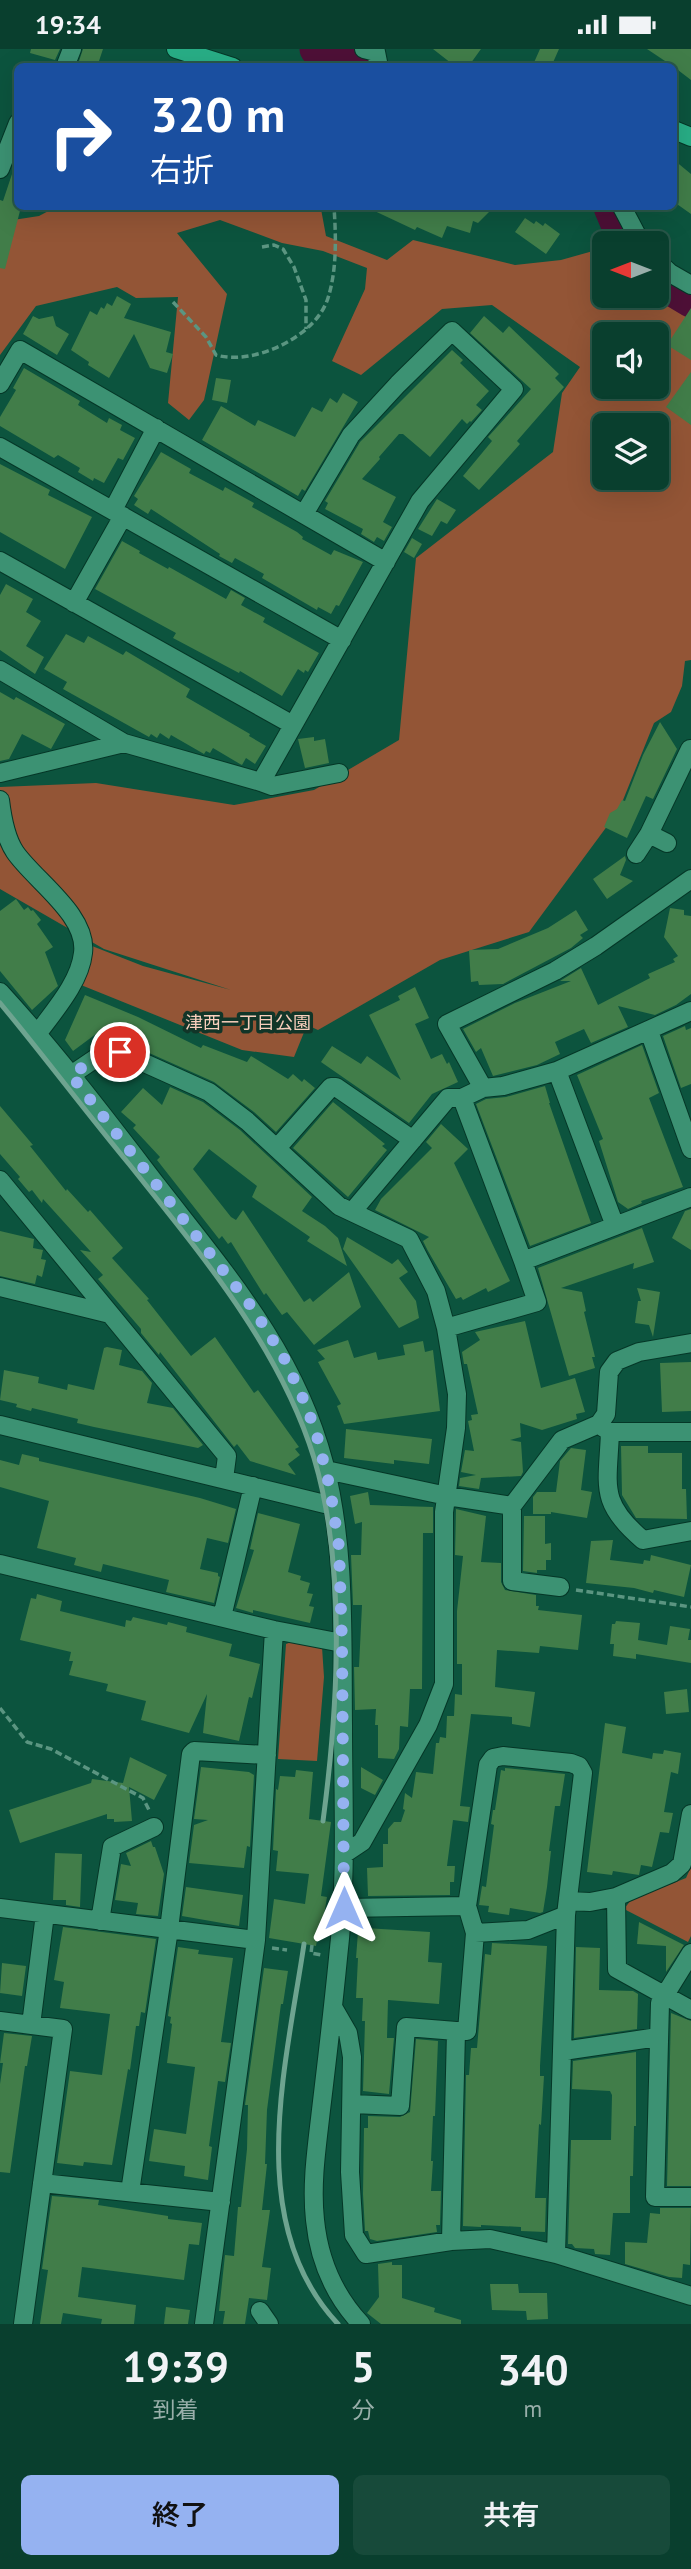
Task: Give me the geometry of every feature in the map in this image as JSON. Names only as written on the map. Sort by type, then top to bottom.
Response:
[{"type":"main road","points":[[176,49],[220,63]]},
{"type":"street","points":[[364,49],[376,52],[378,63]]},
{"type":"street","points":[[0,169],[14,133]]},
{"type":"street","points":[[624,210],[635,231]]},
{"type":"street","points":[[669,272],[691,285]]},
{"type":"street","points":[[261,782],[420,501],[514,389],[452,331],[351,435],[304,514]]},
{"type":"street","points":[[0,384],[20,349],[386,562]]},
{"type":"street","points":[[74,603],[156,428]]},
{"type":"street","points":[[0,447],[342,640]]},
{"type":"street","points":[[0,561],[293,725]]},
{"type":"street","points":[[0,670],[124,743],[272,786],[339,773]]},
{"type":"street","points":[[0,773],[124,743]]},
{"type":"street","points":[[636,854],[687,767],[690,749]]},
{"type":"street","points":[[0,800],[2,819],[14,851],[69,912],[82,943],[83,953],[71,987],[38,1033]]},
{"type":"street","points":[[649,834],[667,843]]},
{"type":"street","points":[[483,1088],[447,1024],[555,971],[596,946],[691,879]]},
{"type":"street","points":[[0,992],[38,1033],[254,1310],[284,1358],[306,1405],[326,1470],[339,1547],[344,1908],[315,2164],[315,2219],[330,2280],[344,2306],[361,2324]]},
{"type":"street","points":[[352,1212],[448,1098],[462,1098],[483,1088],[503,1086],[558,1071],[691,1011]]},
{"type":"street","points":[[649,1031],[691,1149]]},
{"type":"street","points":[[71,1075],[99,1056],[120,1052],[209,1092],[277,1148],[339,1206],[409,1239],[436,1291],[446,1328],[457,1394],[456,1429],[444,1512],[444,1684],[428,1725],[362,1842],[344,1854]]},
{"type":"street","points":[[558,1071],[615,1226]]},
{"type":"street","points":[[277,1148],[331,1087],[336,1087],[413,1140]]},
{"type":"street","points":[[446,1328],[537,1302],[462,1098]]},
{"type":"street","points":[[0,1180],[227,1456],[224,1479]]},
{"type":"street","points":[[523,1261],[691,1197]]},
{"type":"street","points":[[0,1287],[110,1314]]},
{"type":"street","points":[[691,1343],[639,1352],[617,1361],[609,1373],[604,1428],[607,1493],[618,1516],[643,1540],[691,1531]]},
{"type":"street","points":[[0,1425],[333,1506]]},
{"type":"street","points":[[560,1587],[512,1581],[512,1506],[562,1440],[604,1428],[691,1432]]},
{"type":"street","points":[[326,1470],[447,1496],[512,1506]]},
{"type":"street","points":[[222,1617],[253,1486]]},
{"type":"street","points":[[0,1565],[274,1630],[342,1643]]},
{"type":"street","points":[[204,2324],[256,1940],[274,1630]]},
{"type":"street","points":[[130,2192],[169,1929],[191,1754],[194,1751],[267,1755]]},
{"type":"street","points":[[352,2104],[400,2106],[406,2027],[467,2031],[475,1933],[467,1906],[488,1765],[493,1758],[503,1756],[579,1766],[583,1773],[567,1908],[556,2254]]},
{"type":"street","points":[[475,1933],[528,1930],[567,1908],[616,1896],[672,1874],[682,1864],[691,1814]]},
{"type":"street","points":[[100,1921],[112,1847],[153,1827]]},
{"type":"street","points":[[616,1896],[617,1969],[691,2010]]},
{"type":"street","points":[[344,1908],[467,1906]]},
{"type":"street","points":[[0,1908],[256,1940]]},
{"type":"street","points":[[31,2025],[45,1914]]},
{"type":"street","points":[[691,1953],[660,2003],[655,2197],[691,2197]]},
{"type":"street","points":[[333,2007],[348,2033],[352,2057],[350,2172],[354,2235],[366,2254],[451,2241],[491,2239],[556,2254],[691,2296]]},
{"type":"street","points":[[0,2021],[64,2029],[23,2324]]},
{"type":"street","points":[[451,2241],[456,2032]]},
{"type":"street","points":[[563,2052],[658,2037]]},
{"type":"street","points":[[42,2183],[221,2203]]},
{"type":"path","points":[[173,302],[206,337],[216,355],[228,358],[246,357],[272,350],[312,325],[328,301],[332,276],[334,210]]},
{"type":"path","points":[[262,247],[274,245],[282,249],[294,267],[306,300],[306,329]]},
{"type":"path","points":[[560,1587],[691,1608]]},
{"type":"path","points":[[0,1708],[27,1742],[51,1749],[143,1798],[154,1820],[153,1827]]},
{"type":"green space","name":"津西一丁目公園","points":[[50,210],[321,210],[326,236],[387,260],[413,240],[515,265],[561,260],[592,251],[592,308],[669,308],[669,295],[691,309],[691,660],[685,661],[682,686],[671,712],[654,723],[619,810],[529,932],[440,960],[318,1030],[307,1025],[294,1057],[242,1050],[81,985],[92,946],[143,966],[231,990],[104,949],[0,889],[0,787],[96,783],[234,805],[314,790],[399,740],[416,558],[553,452],[562,393],[580,367],[492,305],[442,309],[361,375],[332,361],[365,289],[367,268],[323,251],[282,243],[220,220],[177,233],[227,294],[204,400],[189,420],[168,403],[178,297],[136,298],[117,287],[36,306],[0,355],[0,222],[39,216]]},
{"type":"green space","points":[[294,1641],[322,1647],[324,1677],[317,1761],[278,1759],[286,1644]]},
{"type":"green space","points":[[691,1867],[691,1936],[688,1942],[624,1909],[631,1900],[686,1878]]},
{"type":"building","points":[[31,49],[60,49],[55,60],[30,53]]},
{"type":"building","points":[[83,49],[103,49],[98,63],[78,63]]},
{"type":"building","points":[[433,49],[481,49],[471,63],[451,63]]},
{"type":"building","points":[[540,49],[559,49],[553,63],[534,63]]},
{"type":"building","points":[[647,49],[691,49],[691,80],[677,69],[677,63],[668,63]]},
{"type":"building","points":[[677,162],[691,174],[691,214],[677,204]]},
{"type":"building","points":[[14,168],[14,210],[20,210],[5,269],[0,268],[0,200],[3,201]]},
{"type":"building","points":[[372,210],[491,210],[478,223],[473,221],[470,233],[447,226],[442,238],[417,227],[415,230]]},
{"type":"building","points":[[525,218],[534,224],[536,221],[543,226],[545,223],[560,234],[546,254],[515,232]]},
{"type":"building","points":[[117,296],[131,304],[124,318],[171,332],[166,352],[173,354],[167,373],[150,368],[134,334],[109,378],[71,350],[90,311],[97,315],[107,303],[112,306]]},
{"type":"building","points":[[691,308],[691,360],[669,346],[669,342]]},
{"type":"building","points":[[33,316],[39,319],[53,316],[56,326],[69,334],[57,355],[23,334]]},
{"type":"building","points":[[484,316],[503,333],[509,326],[559,374],[555,378],[564,387],[517,441],[520,444],[479,490],[463,476],[492,441],[488,437],[531,389],[470,333]]},
{"type":"building","points":[[452,350],[463,360],[460,363],[489,391],[476,405],[482,410],[467,424],[462,419],[430,457],[403,434],[399,434],[379,457],[362,479],[396,497],[383,522],[392,527],[384,541],[377,537],[374,542],[361,534],[363,529],[325,509],[328,503],[325,501],[360,442]]},
{"type":"building","points":[[24,368],[80,401],[78,405],[107,423],[109,418],[122,425],[120,430],[135,438],[123,460],[118,458],[104,483],[94,478],[93,481],[78,472],[80,468],[58,455],[54,458],[0,426],[0,417],[16,390],[13,388]]},
{"type":"building","points":[[691,372],[691,425],[666,407]]},
{"type":"building","points":[[216,378],[231,380],[227,403],[212,400]]},
{"type":"building","points":[[343,393],[358,402],[305,491],[302,489],[298,496],[202,440],[221,406],[255,426],[258,420],[295,437],[312,407],[322,412],[330,398],[337,403]]},
{"type":"building","points":[[161,452],[191,469],[189,473],[223,491],[225,487],[254,503],[252,507],[331,555],[334,550],[363,562],[339,606],[336,605],[331,614],[318,607],[317,610],[262,578],[264,574],[235,558],[232,563],[219,556],[220,554],[151,509],[148,514],[134,505],[138,499],[134,496]]},
{"type":"building","points":[[0,464],[50,490],[48,495],[92,517],[65,569],[0,532]]},
{"type":"building","points":[[437,499],[456,510],[447,524],[441,521],[432,536],[418,529]]},
{"type":"building","points":[[412,538],[422,544],[414,558],[404,552]]},
{"type":"building","points":[[122,541],[140,551],[139,553],[226,599],[231,590],[245,598],[241,605],[265,618],[263,622],[319,653],[308,672],[305,670],[304,673],[298,669],[282,696],[240,671],[239,673],[173,638],[176,633],[95,589]]},
{"type":"building","points":[[6,584],[33,599],[26,612],[41,621],[26,646],[44,657],[35,674],[0,650],[0,595]]},
{"type":"building","points":[[66,634],[84,643],[88,636],[123,655],[126,651],[190,689],[186,697],[266,746],[255,764],[246,758],[242,765],[213,748],[210,753],[206,751],[204,754],[171,735],[169,739],[160,733],[157,738],[151,734],[149,737],[63,689],[67,682],[44,669]]},
{"type":"building","points":[[0,692],[14,700],[16,697],[65,724],[51,749],[22,734],[9,759],[0,761]]},
{"type":"building","points":[[660,722],[677,749],[653,799],[646,796],[627,838],[604,827],[610,813],[617,809],[622,800],[625,801],[643,755]]},
{"type":"building","points":[[314,737],[314,741],[325,739],[329,763],[305,768],[298,739]]},
{"type":"building","points":[[625,856],[620,875],[633,881],[607,899],[593,879]]},
{"type":"building","points":[[16,899],[24,910],[28,907],[41,920],[37,924],[53,947],[45,952],[58,986],[32,1010],[0,971],[0,911]]},
{"type":"building","points":[[670,908],[684,910],[684,915],[691,916],[691,994],[655,1015],[618,1006],[628,1027],[591,1043],[584,1029],[555,1042],[560,1054],[537,1065],[493,1076],[481,1048],[476,1052],[463,1029],[515,1003],[571,981],[560,981],[581,968],[598,1005],[650,978],[648,974],[675,962],[673,959],[678,956],[664,937]]},
{"type":"building","points":[[576,910],[588,930],[580,935],[583,938],[571,948],[503,984],[479,985],[478,981],[471,982],[469,950],[498,949],[548,928]]},
{"type":"building","points":[[415,987],[429,1018],[415,1024],[431,1059],[442,1054],[447,1064],[449,1062],[458,1082],[432,1094],[409,1123],[321,1062],[332,1046],[361,1064],[367,1056],[401,1080],[369,1015],[400,1000],[398,996]]},
{"type":"building","points":[[85,995],[201,1048],[203,1045],[247,1062],[251,1056],[288,1079],[293,1074],[315,1088],[276,1132],[214,1082],[100,1031],[73,1051],[65,1040]]},
{"type":"building","points":[[685,1026],[686,1030],[691,1028],[691,1084],[681,1088],[663,1036]]},
{"type":"building","points":[[642,1045],[659,1093],[649,1098],[683,1187],[641,1201],[642,1203],[628,1209],[618,1202],[599,1141],[603,1139],[577,1075]]},
{"type":"building","points":[[545,1086],[591,1223],[530,1246],[476,1104],[486,1099],[506,1097]]},
{"type":"building","points":[[170,1087],[203,1102],[240,1130],[312,1197],[302,1211],[338,1238],[347,1266],[307,1241],[310,1237],[252,1197],[257,1186],[209,1149],[193,1169],[231,1217],[236,1220],[243,1210],[304,1302],[310,1298],[313,1302],[349,1272],[361,1307],[314,1345],[287,1312],[282,1315],[266,1293],[264,1295],[231,1242],[228,1244],[222,1236],[219,1239],[157,1160],[160,1157],[133,1128],[136,1125],[121,1112],[143,1088],[162,1105]]},
{"type":"building","points":[[333,1102],[385,1144],[382,1146],[387,1150],[348,1197],[293,1148]]},
{"type":"building","points":[[0,1106],[33,1145],[30,1146],[66,1191],[67,1189],[88,1212],[90,1210],[123,1248],[112,1258],[149,1299],[147,1300],[191,1356],[215,1337],[254,1393],[258,1390],[299,1447],[295,1449],[300,1455],[288,1464],[296,1475],[250,1461],[237,1444],[234,1447],[160,1352],[159,1355],[141,1333],[141,1329],[98,1279],[103,1275],[80,1250],[91,1252],[43,1199],[42,1203],[32,1190],[29,1192],[0,1154]]},
{"type":"building","points":[[441,1124],[468,1149],[454,1163],[510,1281],[488,1292],[486,1288],[463,1300],[461,1297],[456,1299],[428,1251],[423,1241],[429,1237],[375,1210],[381,1199],[432,1148],[426,1142]]},
{"type":"building","points":[[691,1209],[691,1250],[672,1238],[685,1211]]},
{"type":"building","points":[[642,1228],[654,1262],[633,1269],[634,1263],[561,1288],[582,1292],[595,1357],[592,1357],[595,1368],[569,1376],[538,1268]]},
{"type":"building","points":[[0,1231],[34,1239],[33,1248],[43,1250],[41,1259],[46,1260],[42,1277],[37,1275],[35,1284],[0,1276]]},
{"type":"building","points":[[347,1237],[392,1264],[398,1259],[408,1272],[399,1278],[416,1301],[419,1318],[399,1328],[343,1249]]},
{"type":"building","points":[[637,1288],[660,1292],[653,1337],[649,1325],[635,1323],[638,1301],[641,1301]]},
{"type":"building","points":[[525,1321],[541,1388],[575,1378],[585,1412],[576,1414],[577,1419],[542,1430],[520,1423],[521,1437],[510,1440],[521,1442],[521,1476],[481,1478],[479,1489],[459,1486],[460,1478],[476,1475],[461,1472],[465,1450],[474,1451],[468,1421],[472,1420],[471,1415],[478,1414],[462,1352],[480,1340],[475,1332]]},
{"type":"building","points":[[348,1340],[354,1358],[376,1352],[378,1360],[405,1355],[403,1345],[423,1341],[425,1352],[433,1350],[440,1411],[344,1424],[337,1406],[341,1404],[318,1362],[325,1359],[317,1350]]},
{"type":"building","points":[[104,1348],[122,1350],[119,1365],[142,1371],[152,1383],[147,1403],[173,1408],[203,1445],[198,1448],[94,1427],[77,1423],[78,1419],[32,1408],[31,1411],[0,1400],[4,1370],[39,1377],[38,1383],[67,1390],[68,1384],[94,1390]]},
{"type":"building","points":[[691,1362],[691,1411],[662,1412],[660,1363]]},
{"type":"building","points":[[346,1429],[432,1439],[429,1464],[394,1460],[394,1464],[344,1458]]},
{"type":"building","points":[[621,1446],[648,1446],[648,1453],[682,1453],[682,1489],[686,1489],[687,1519],[636,1518],[622,1495]]},
{"type":"building","points":[[571,1448],[586,1450],[581,1490],[592,1492],[587,1518],[551,1512],[533,1514],[533,1497],[537,1492],[556,1492],[560,1461]]},
{"type":"building","points":[[22,1454],[39,1458],[39,1461],[200,1498],[236,1509],[228,1543],[207,1538],[200,1569],[218,1573],[220,1577],[214,1603],[166,1592],[169,1580],[103,1564],[101,1572],[74,1565],[76,1558],[37,1548],[49,1501],[0,1487],[0,1460],[19,1465]]},
{"type":"building","points":[[368,1492],[370,1505],[433,1507],[433,1533],[423,1533],[422,1689],[410,1689],[408,1727],[400,1726],[399,1749],[394,1759],[378,1758],[376,1709],[355,1710],[354,1667],[359,1667],[362,1605],[353,1605],[351,1555],[361,1555],[362,1522],[355,1524],[350,1496]]},
{"type":"building","points":[[456,1509],[486,1516],[481,1562],[501,1563],[501,1582],[505,1590],[536,1595],[538,1610],[582,1615],[578,1650],[540,1646],[539,1653],[497,1650],[495,1687],[535,1692],[530,1727],[512,1724],[512,1717],[471,1714],[460,1806],[470,1807],[468,1822],[453,1820],[447,1866],[455,1866],[454,1882],[450,1882],[450,1895],[368,1896],[367,1868],[383,1867],[383,1844],[388,1844],[388,1829],[394,1822],[401,1822],[405,1810],[405,1793],[412,1798],[416,1772],[433,1774],[436,1743],[439,1743],[440,1737],[446,1738],[447,1716],[454,1716],[455,1694],[462,1695],[462,1664],[457,1664],[457,1611],[463,1556],[455,1555]]},
{"type":"building","points":[[258,1513],[300,1524],[288,1572],[301,1576],[300,1580],[310,1583],[307,1593],[313,1594],[309,1606],[314,1607],[310,1623],[236,1608],[254,1550],[250,1549]]},
{"type":"building","points":[[524,1516],[545,1516],[545,1544],[551,1543],[551,1560],[546,1560],[546,1570],[537,1570],[537,1573],[523,1571]]},
{"type":"building","points":[[613,1540],[610,1560],[643,1564],[644,1560],[650,1561],[651,1555],[691,1565],[684,1597],[654,1590],[653,1593],[634,1588],[586,1583],[591,1541]]},
{"type":"building","points":[[37,1594],[62,1601],[60,1611],[125,1627],[126,1620],[131,1621],[133,1617],[187,1627],[186,1632],[232,1644],[229,1656],[260,1664],[239,1741],[203,1733],[207,1694],[189,1733],[141,1720],[146,1701],[106,1691],[108,1684],[69,1675],[73,1661],[69,1661],[71,1652],[20,1640],[31,1598],[36,1599]]},
{"type":"building","points":[[616,1621],[640,1623],[638,1640],[667,1645],[670,1626],[690,1629],[688,1640],[691,1640],[691,1663],[636,1654],[636,1659],[613,1656],[614,1644],[610,1644],[612,1624]]},
{"type":"building","points":[[687,1689],[689,1712],[666,1714],[664,1692]]},
{"type":"building","points":[[605,1723],[626,1727],[622,1753],[652,1759],[653,1753],[663,1754],[664,1750],[681,1753],[678,1774],[671,1772],[664,1812],[673,1813],[669,1833],[660,1832],[652,1867],[641,1865],[639,1875],[613,1871],[612,1875],[587,1872]]},
{"type":"building","points":[[130,1757],[167,1775],[154,1800],[129,1787],[132,1821],[114,1822],[114,1819],[107,1819],[107,1814],[20,1843],[9,1810],[91,1783],[92,1779],[123,1783]]},
{"type":"building","points":[[201,1767],[249,1772],[254,1775],[250,1847],[247,1846],[244,1868],[189,1863],[194,1825],[208,1820],[194,1819]]},
{"type":"building","points":[[361,1767],[383,1780],[375,1795],[361,1788]]},
{"type":"building","points":[[505,1768],[565,1774],[560,1806],[555,1806],[547,1887],[543,1912],[540,1913],[510,1908],[509,1915],[488,1912],[489,1906],[479,1905],[482,1886],[486,1887],[494,1825],[491,1824],[493,1810],[501,1770],[505,1771]]},
{"type":"building","points":[[296,1770],[313,1772],[309,1819],[331,1822],[321,1896],[327,1897],[320,1940],[317,1940],[316,1946],[269,1938],[274,1899],[305,1904],[309,1874],[276,1871],[278,1851],[273,1850],[276,1789],[278,1790],[280,1776],[295,1777]]},
{"type":"building","points":[[151,1841],[164,1874],[158,1916],[136,1914],[138,1903],[115,1900],[121,1864],[131,1866],[126,1853]]},
{"type":"building","points":[[55,1853],[82,1854],[80,1907],[66,1905],[66,1900],[53,1900]]},
{"type":"building","points":[[186,1887],[243,1895],[239,1926],[182,1916]]},
{"type":"building","points":[[639,1922],[684,1945],[666,1972],[666,1946],[637,1944]]},
{"type":"building","points":[[63,1927],[156,1939],[145,2013],[141,2012],[139,2026],[136,2026],[112,2165],[57,2163],[70,2071],[102,2075],[110,2014],[60,2008],[64,1982],[54,1980]]},
{"type":"building","points":[[365,1928],[430,1932],[428,1962],[442,1963],[439,2004],[388,2000],[387,2038],[394,2038],[389,2094],[363,2091],[365,2021],[362,2021],[363,1998],[356,1998],[356,1958],[358,1932],[365,1932]]},
{"type":"building","points":[[492,1943],[547,1946],[540,2066],[540,2076],[544,2076],[535,2198],[546,2198],[545,2232],[521,2231],[521,2227],[463,2226],[466,2075],[469,2075],[471,2048],[477,2048],[485,1954],[491,1955]]},
{"type":"building","points":[[178,1947],[199,1950],[198,1954],[233,1958],[221,2042],[231,2043],[225,2082],[218,2081],[209,2146],[212,2147],[208,2180],[184,2176],[185,2166],[149,2161],[154,2129],[186,2134],[195,2067],[167,2063],[172,2024],[171,2017],[168,2016]]},
{"type":"building","points":[[576,1947],[600,1948],[599,1990],[633,1991],[638,1994],[637,2029],[574,2038]]},
{"type":"building","points":[[2,1963],[26,1966],[22,1996],[0,1993]]},
{"type":"building","points":[[264,1968],[288,1971],[267,2110],[267,2164],[262,2210],[270,2210],[262,2267],[271,2268],[267,2300],[249,2298],[245,2324],[223,2324],[225,2311],[219,2311],[225,2255],[234,2256],[238,2207],[241,2207],[247,2149],[248,2105],[245,2105]]},
{"type":"building","points":[[671,2013],[691,2021],[691,2186],[667,2186]]},
{"type":"building","points":[[4,2033],[32,2036],[25,2066],[10,2173],[0,2172],[0,2084],[3,2063],[0,2063]]},
{"type":"building","points":[[416,2039],[438,2041],[431,2191],[441,2191],[440,2225],[436,2225],[437,2232],[377,2241],[370,2239],[368,2231],[365,2231],[364,2128],[368,2128],[368,2116],[400,2117],[410,2112]]},
{"type":"building","points":[[636,2052],[636,2126],[633,2176],[630,2176],[630,2213],[613,2213],[610,2255],[595,2254],[594,2249],[575,2248],[568,2244],[571,2140],[611,2140],[612,2095],[610,2091],[572,2089],[573,2061]]},
{"type":"building","points":[[52,2196],[99,2200],[98,2205],[202,2223],[199,2245],[189,2244],[184,2280],[82,2267],[78,2297],[136,2305],[134,2324],[101,2324],[102,2319],[63,2313],[61,2324],[40,2324],[48,2270],[42,2269]]},
{"type":"building","points":[[660,2208],[691,2208],[690,2265],[683,2264],[682,2278],[669,2277],[625,2264],[625,2242],[647,2243],[650,2213],[660,2214]]},
{"type":"building","points":[[392,2262],[392,2265],[402,2265],[402,2298],[435,2308],[434,2312],[461,2320],[461,2324],[381,2324],[367,2313],[379,2297],[378,2264]]},
{"type":"building","points":[[490,2284],[518,2284],[519,2293],[547,2293],[548,2319],[527,2320],[526,2311],[492,2310]]},
{"type":"building","points":[[166,2307],[190,2310],[188,2324],[164,2324]]},
{"type":"waterway","points":[[317,49],[353,63]]},
{"type":"waterway","points":[[612,210],[621,231]]},
{"type":"waterway","points":[[669,287],[691,300]]},
{"type":"railway","points":[[0,1003],[210,1267],[259,1340],[299,1417],[314,1458],[324,1501],[335,1591],[337,1638],[333,1732],[323,1821]]},
{"type":"railway","points":[[304,1944],[282,2091],[279,2142],[281,2192],[290,2239],[309,2284],[338,2324]]},
{"type":"route","points":[[120,1052],[99,1056],[71,1075],[254,1310],[284,1358],[317,1436],[339,1547],[344,1908]]}]
